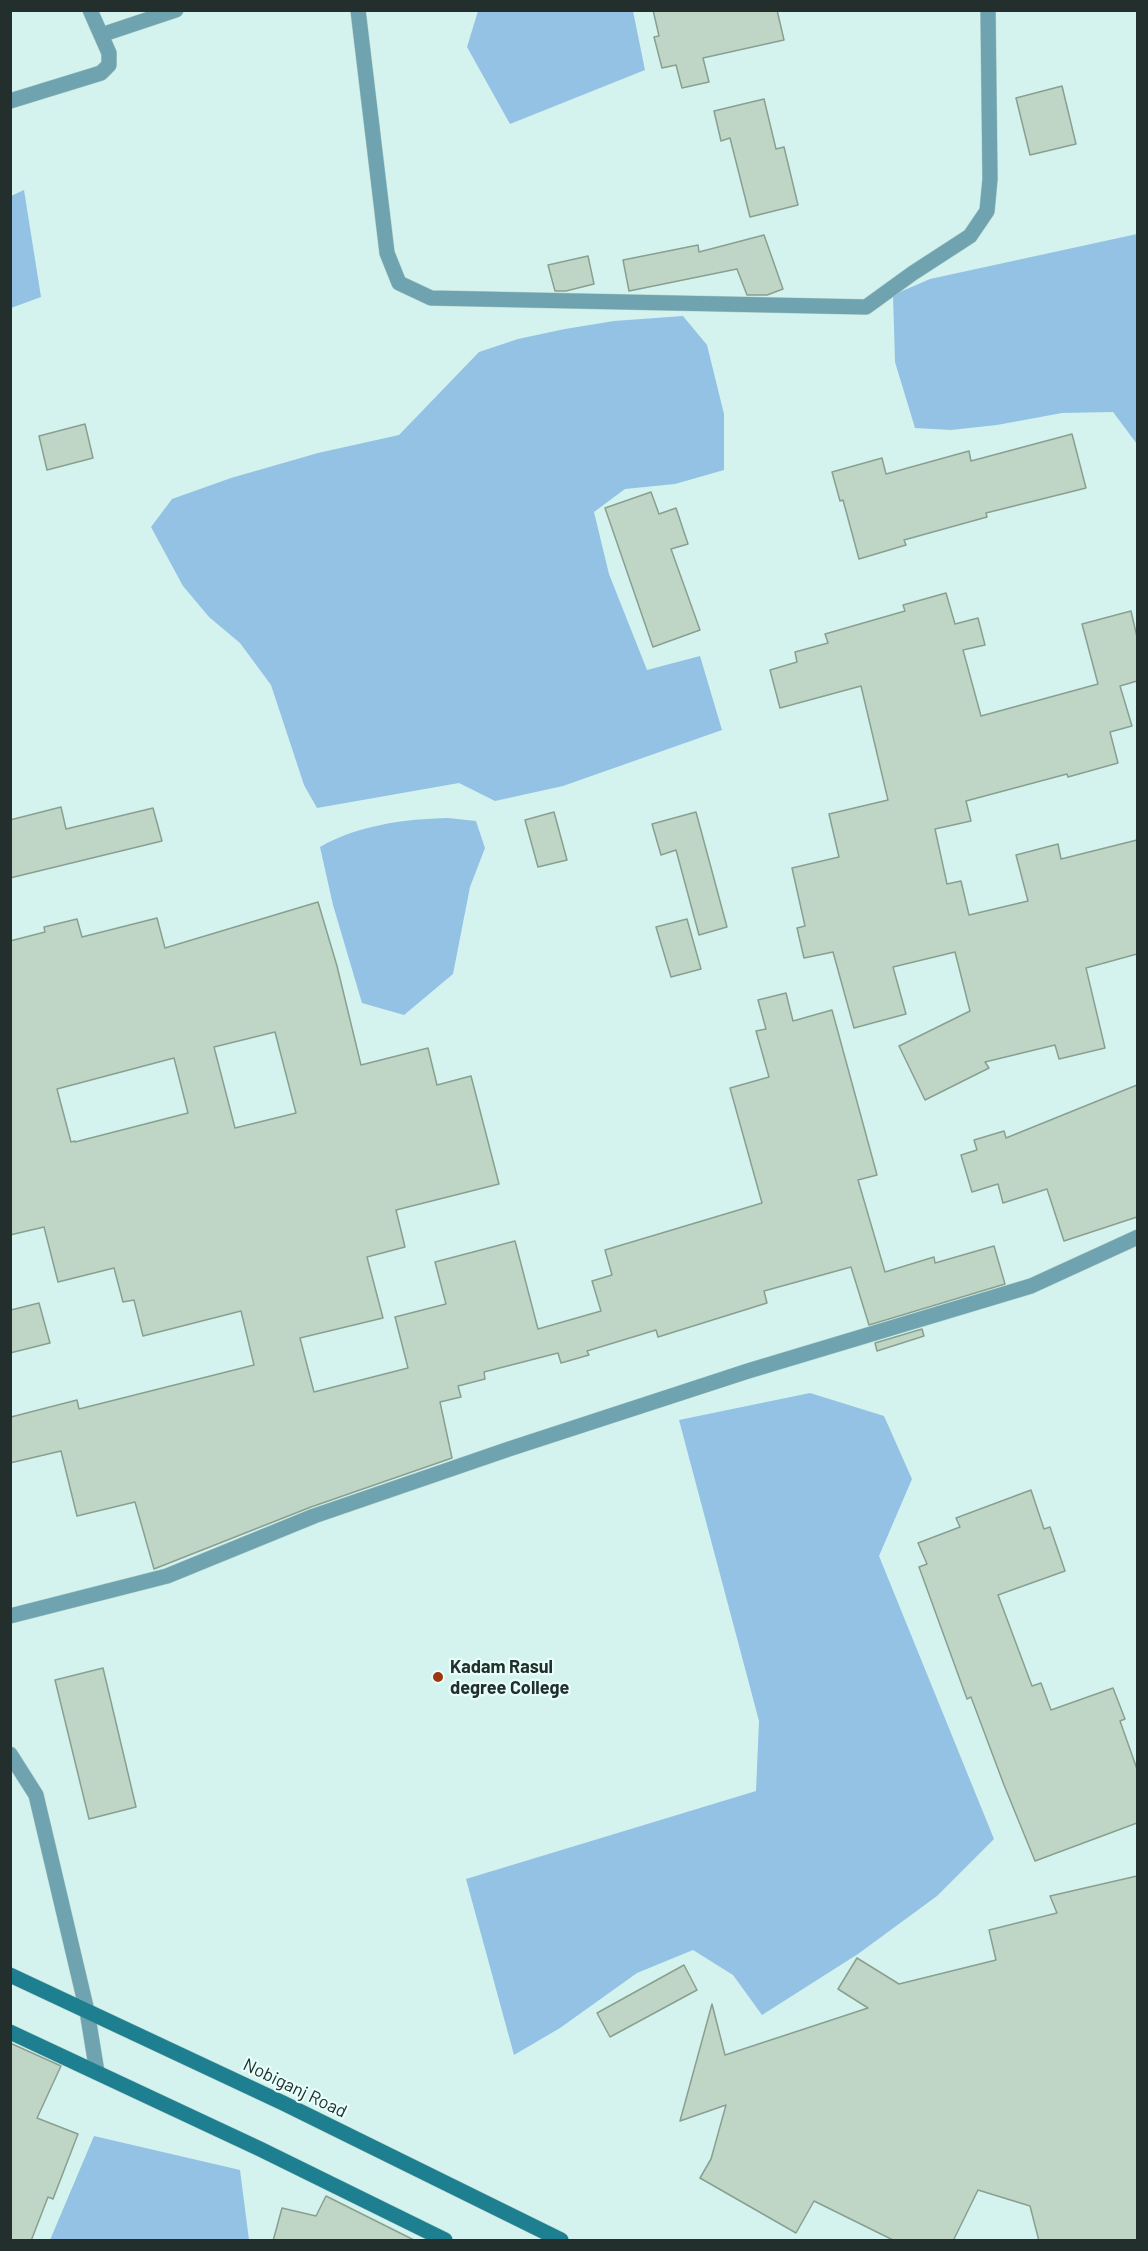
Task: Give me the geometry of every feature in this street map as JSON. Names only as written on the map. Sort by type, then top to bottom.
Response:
[{"type":"main road","name":"Nobiganj Road","points":[[10,1975],[283,2103],[561,2241]]},
{"type":"main road","points":[[10,2032],[260,2149],[445,2241]]},
{"type":"street","points":[[10,101],[101,73],[108,65],[109,52],[90,10]]},
{"type":"street","points":[[101,35],[176,10]]},
{"type":"street","points":[[358,10],[387,253],[399,283],[431,298],[866,307],[970,236],[987,211],[990,179],[988,10]]},
{"type":"street","points":[[10,1616],[167,1576],[314,1516],[509,1449],[747,1371],[1031,1286],[1137,1237]]},
{"type":"street","points":[[10,1754],[36,1795],[87,2011],[97,2072]]},
{"type":"water","points":[[478,11],[633,11],[645,70],[510,124],[467,47]]},
{"type":"water","points":[[24,190],[41,297],[11,308],[11,196]]},
{"type":"water","points":[[1137,234],[1137,444],[1113,412],[1062,413],[997,425],[951,430],[915,428],[895,362],[893,295],[930,279]]},
{"type":"water","points":[[683,316],[707,345],[724,414],[724,470],[675,484],[625,489],[594,512],[609,574],[647,670],[700,656],[722,730],[563,786],[495,801],[459,783],[317,808],[304,785],[271,685],[240,643],[209,617],[183,586],[151,527],[172,499],[231,478],[318,453],[399,435],[479,352],[518,339],[565,329],[614,321]]},
{"type":"water","points":[[448,818],[476,821],[485,848],[470,887],[453,974],[404,1015],[362,1003],[333,905],[320,847],[366,828],[415,820]]},
{"type":"water","points":[[810,1393],[884,1416],[912,1479],[879,1556],[994,1839],[937,1896],[858,1954],[762,2015],[733,1975],[693,1950],[637,1973],[560,2028],[514,2055],[466,1879],[756,1791],[759,1721],[679,1420]]},
{"type":"water","points":[[94,2136],[240,2170],[249,2240],[50,2240]]},
{"type":"building","points":[[653,10],[777,10],[784,40],[703,58],[709,82],[682,88],[676,65],[662,68],[654,37],[659,36]]},
{"type":"building","points":[[1062,86],[1076,144],[1030,155],[1016,98]]},
{"type":"building","points":[[764,99],[776,149],[784,147],[798,205],[750,217],[730,138],[721,141],[714,111]]},
{"type":"building","points":[[764,235],[783,289],[767,295],[747,295],[737,269],[629,291],[623,260],[698,245],[699,252]]},
{"type":"building","points":[[588,256],[594,284],[566,291],[555,291],[548,265]]},
{"type":"building","points":[[85,424],[93,458],[47,470],[39,436]]},
{"type":"building","points":[[1072,434],[1086,488],[986,513],[987,517],[904,540],[906,545],[859,559],[843,500],[840,501],[832,472],[882,458],[886,474],[969,451],[971,461]]},
{"type":"building","points":[[651,492],[659,514],[676,508],[688,544],[671,549],[700,630],[653,647],[605,508]]},
{"type":"building","points":[[946,593],[955,624],[978,618],[985,645],[963,650],[981,716],[1098,684],[1082,624],[1131,611],[1137,637],[1137,681],[1120,686],[1132,726],[1110,732],[1118,763],[966,801],[971,821],[935,829],[947,884],[961,881],[969,915],[1028,901],[1016,855],[1058,844],[1061,859],[1137,840],[1137,954],[1086,968],[1105,1048],[1059,1059],[1055,1045],[985,1062],[989,1068],[925,1100],[899,1046],[970,1011],[955,952],[893,967],[906,1014],[854,1028],[833,952],[804,958],[797,928],[805,926],[792,868],[839,857],[829,814],[888,800],[861,686],[780,708],[770,670],[797,662],[795,652],[828,643],[825,634],[905,611],[903,605]]},
{"type":"building","points":[[61,807],[66,829],[153,808],[162,841],[10,878],[10,820]]},
{"type":"building","points":[[554,812],[567,860],[538,867],[525,820]]},
{"type":"building","points":[[696,812],[727,927],[699,935],[676,850],[661,855],[652,824]]},
{"type":"building","points":[[318,902],[337,966],[361,1065],[428,1048],[437,1085],[471,1076],[499,1184],[396,1210],[405,1247],[367,1257],[383,1318],[300,1338],[314,1392],[408,1368],[395,1317],[446,1304],[435,1262],[515,1241],[538,1329],[601,1311],[592,1281],[612,1275],[605,1250],[762,1203],[730,1088],[769,1077],[756,1031],[766,1029],[758,1000],[786,993],[793,1021],[832,1010],[877,1175],[858,1180],[885,1272],[934,1257],[935,1263],[994,1246],[1005,1284],[869,1325],[851,1267],[764,1291],[767,1303],[658,1337],[656,1330],[587,1351],[589,1355],[561,1363],[558,1353],[484,1372],[485,1379],[458,1386],[461,1397],[440,1402],[452,1458],[311,1507],[154,1569],[135,1502],[77,1516],[61,1451],[10,1463],[11,1417],[77,1400],[79,1409],[254,1365],[241,1311],[143,1336],[134,1300],[123,1302],[114,1268],[58,1282],[44,1227],[10,1235],[10,941],[45,932],[44,927],[77,919],[82,937],[157,918],[165,948]],"holes":[[[275,1032],[296,1113],[235,1128],[214,1047]],[[174,1058],[188,1113],[71,1142],[57,1089]]]},
{"type":"building","points":[[687,919],[701,969],[671,977],[656,927]]},
{"type":"building","points":[[1137,1085],[1137,1217],[1064,1241],[1047,1189],[1003,1203],[998,1184],[972,1192],[961,1155],[977,1150],[974,1140],[1004,1131],[1006,1138]]},
{"type":"building","points":[[39,1303],[50,1343],[10,1353],[11,1310]]},
{"type":"building","points":[[922,1329],[924,1336],[877,1351],[875,1343]]},
{"type":"building","points":[[1031,1490],[1044,1529],[1050,1527],[1065,1571],[998,1595],[1032,1686],[1041,1683],[1051,1710],[1113,1688],[1125,1719],[1120,1721],[1137,1769],[1137,1823],[1035,1861],[971,1697],[967,1699],[919,1567],[927,1564],[918,1543],[960,1527],[956,1518]]},
{"type":"building","points":[[103,1668],[136,1807],[89,1819],[55,1680]]},
{"type":"building","points":[[1137,1876],[1137,2241],[1039,2241],[1030,2206],[978,2190],[953,2241],[895,2241],[814,2201],[796,2233],[700,2178],[711,2159],[726,2105],[680,2121],[712,2004],[725,2055],[868,2008],[838,1989],[857,1958],[899,1984],[996,1960],[989,1930],[1057,1913],[1050,1896]]},
{"type":"building","points":[[684,1965],[697,1990],[610,2037],[597,2013]]},
{"type":"building","points":[[10,2043],[61,2066],[37,2118],[78,2134],[53,2199],[48,2197],[31,2241],[10,2241]]},
{"type":"building","points":[[326,2196],[416,2241],[273,2241],[282,2208],[316,2216]]},
{"type":"place","name":"Kadam Rasul degree College","points":[[438,1677]]}]
